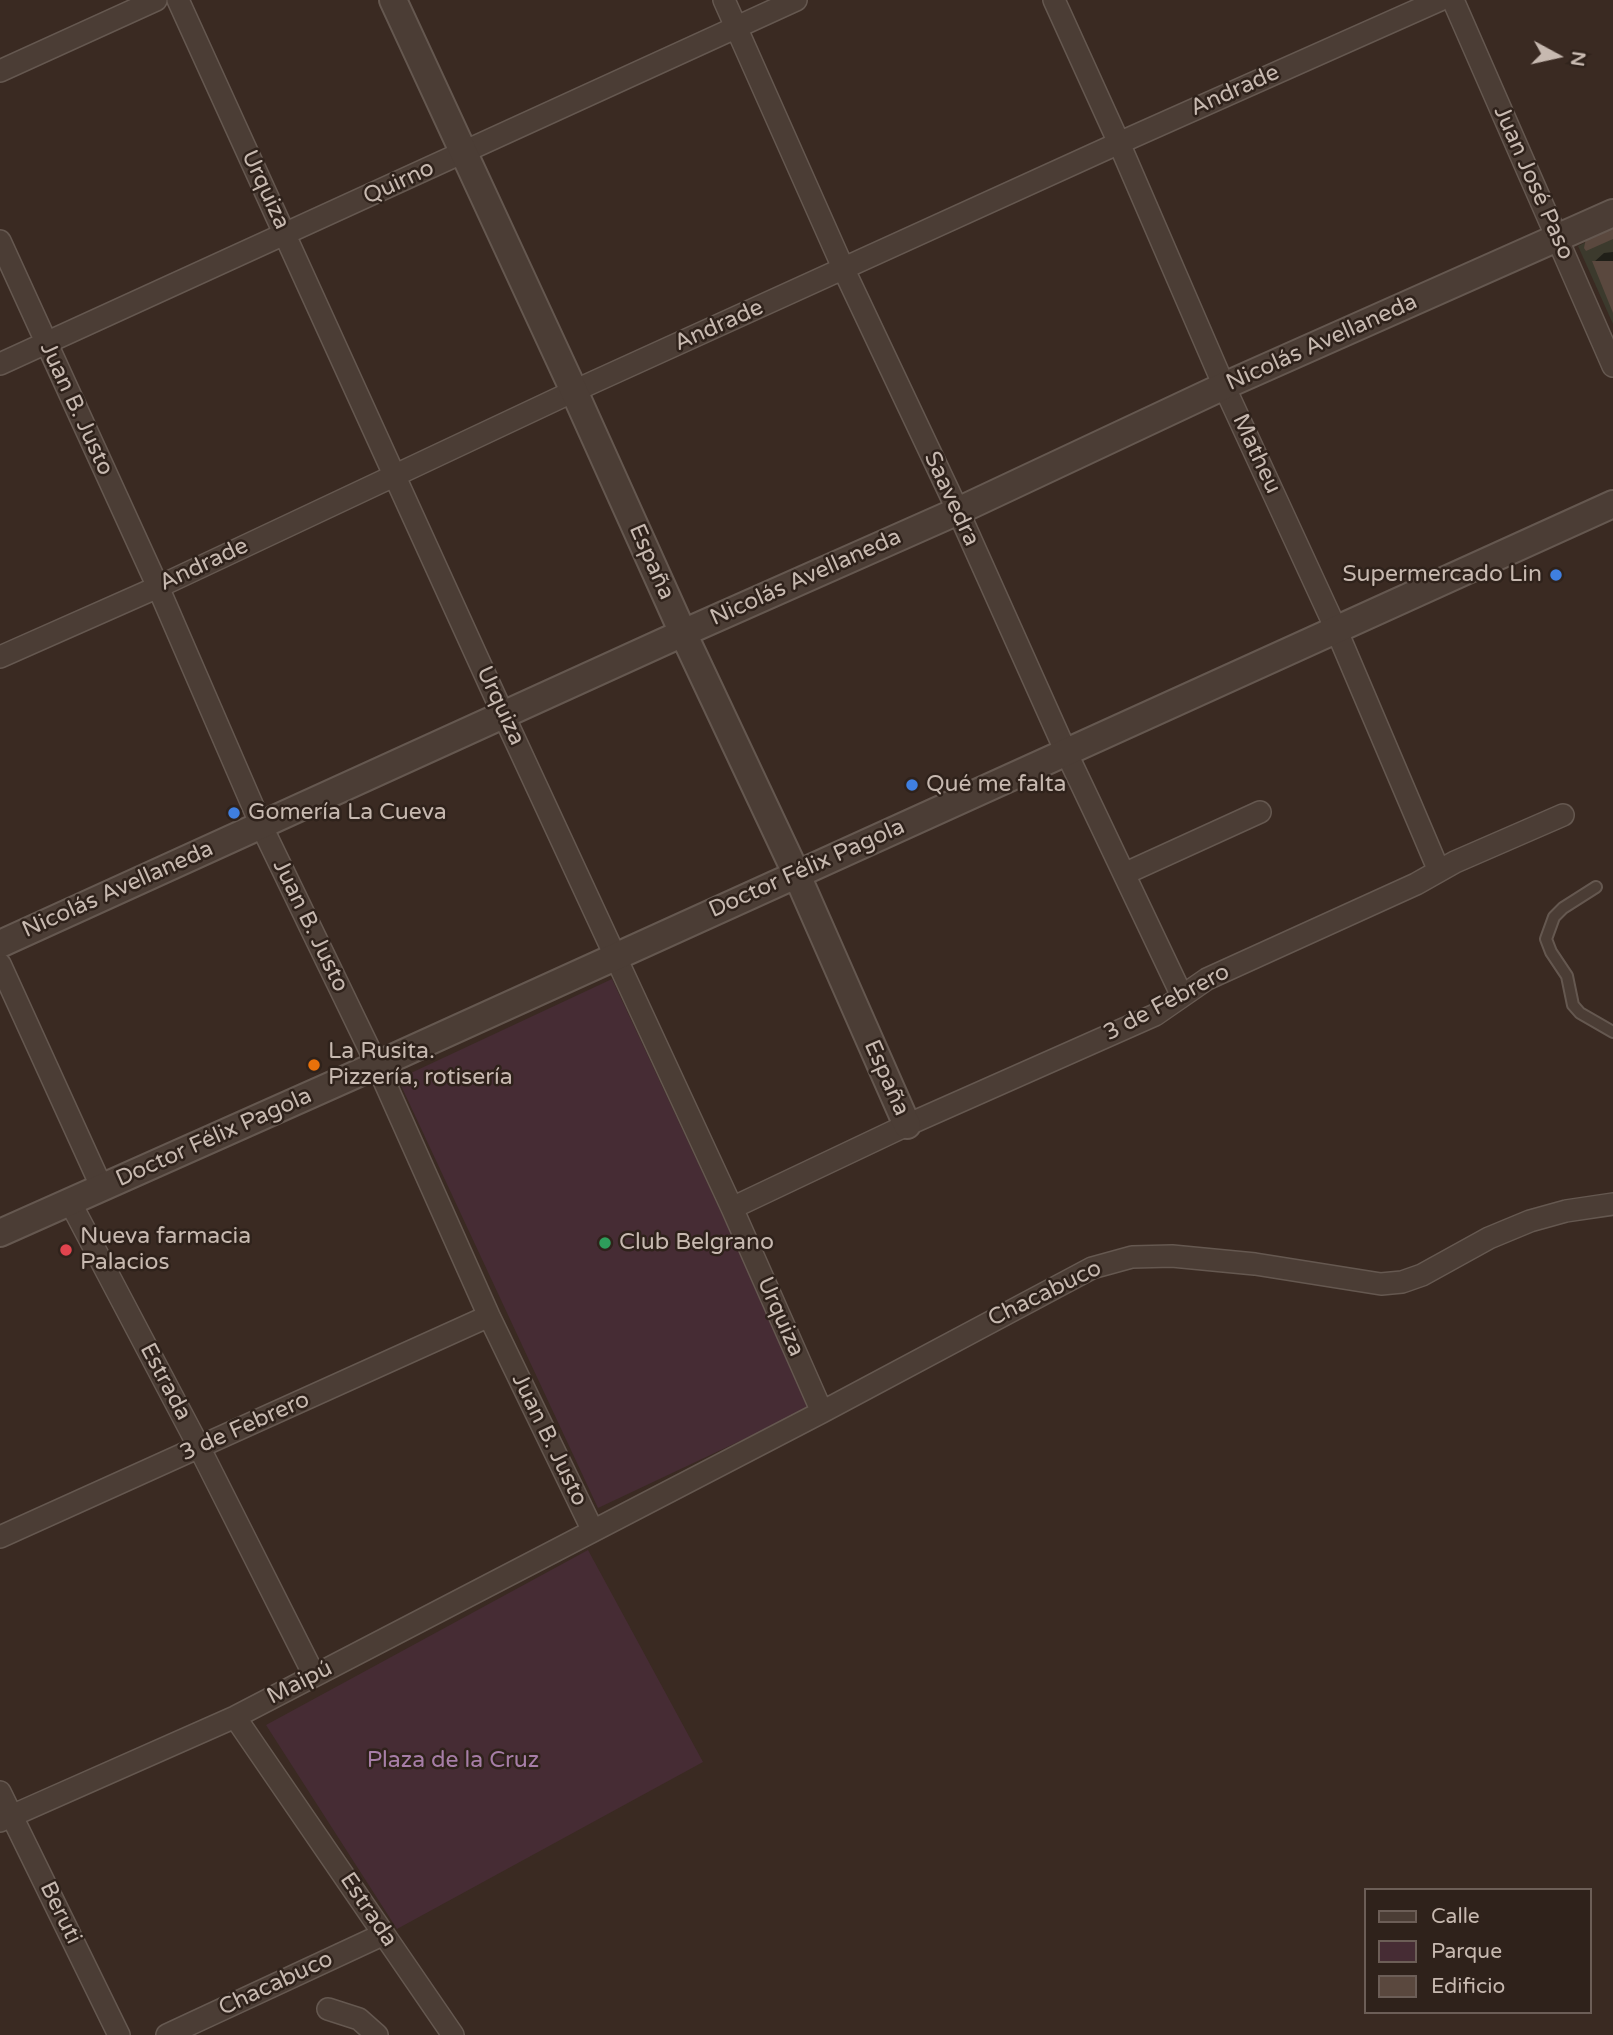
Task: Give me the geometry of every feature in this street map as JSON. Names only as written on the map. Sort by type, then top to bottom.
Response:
[{"type":"street","points":[[0,71],[156,0]]},
{"type":"street","name":"Urquiza","points":[[178,0],[503,714],[732,1208],[822,1412]]},
{"type":"street","name":"España","points":[[393,0],[796,873],[907,1125]]},
{"type":"street","name":"Saavedra","points":[[724,0],[844,270],[958,511],[1066,752],[1182,996]]},
{"type":"street","name":"Quirno","points":[[0,363],[286,235],[796,0]]},
{"type":"street","name":"Matheu","points":[[1054,0],[1224,386],[1336,629],[1439,871]]},
{"type":"street","name":"Andrade","points":[[0,657],[158,587],[575,391],[1440,0]]},
{"type":"street","name":"Juan José Paso","points":[[1453,0],[1613,366]]},
{"type":"street","name":"Nicolás Avellaneda","points":[[0,944],[503,714],[958,511],[1224,386],[1613,213]]},
{"type":"street","name":"Juan B. Justo","points":[[0,241],[158,587],[261,825],[377,1065],[489,1316],[593,1531]]},
{"type":"street","name":"Doctor Félix Pagola","points":[[0,1233],[377,1065],[1613,503]]},
{"type":"street","points":[[1124,874],[1260,812]]},
{"type":"street","name":"3 de Febrero","points":[[732,1208],[907,1125],[1156,1015],[1206,979],[1563,815]]},
{"type":"street","points":[[0,964],[102,1188]]},
{"type":"street","name":"Estrada","points":[[70,1202],[199,1447],[314,1675]]},
{"type":"street","name":"Chacabuco","points":[[593,1531],[1092,1268],[1116,1260],[1172,1256],[1255,1264],[1381,1284],[1402,1282],[1422,1275],[1489,1238],[1530,1222],[1566,1211],[1613,1204]]},
{"type":"street","name":"3 de Febrero","points":[[0,1537],[489,1316]]},
{"type":"street","name":"Maipú","points":[[6,1819],[235,1717],[593,1531]]},
{"type":"street","name":"Estrada","points":[[235,1717],[453,2035]]},
{"type":"street","name":"Beruti","points":[[0,1792],[6,1819],[119,2035]]},
{"type":"street","name":"Chacabuco","points":[[167,2035],[384,1934]]},
{"type":"street","points":[[328,2008],[359,2018],[377,2035]]},
{"type":"lane","points":[[1596,887],[1563,908],[1555,917],[1546,939],[1567,976],[1573,1006],[1613,1032]]},
{"type":"shaded area","points":[[1613,229],[1613,324],[1578,246]]},
{"type":"green space","name":"Club Belgrano","points":[[612,979],[812,1407],[598,1508],[398,1079]]},
{"type":"green space","name":"Plaza de la Cruz","points":[[588,1550],[703,1762],[397,1929],[266,1725]]},
{"type":"building","points":[[1613,226],[1613,239],[1586,251],[1586,238]]},
{"type":"building","points":[[1592,261],[1613,261],[1613,313]]},
{"type":"place","name":"Supermercado Lin","points":[[1556,575]]},
{"type":"place","name":"Qué me falta","points":[[912,785]]},
{"type":"place","name":"Gomería La Cueva","points":[[234,813]]},
{"type":"place","name":"La Rusita. Pizzería, rotisería","points":[[314,1065]]},
{"type":"place","name":"Club Belgrano","points":[[605,1243]]},
{"type":"place","name":"Nueva farmacia Palacios","points":[[66,1250]]}]
